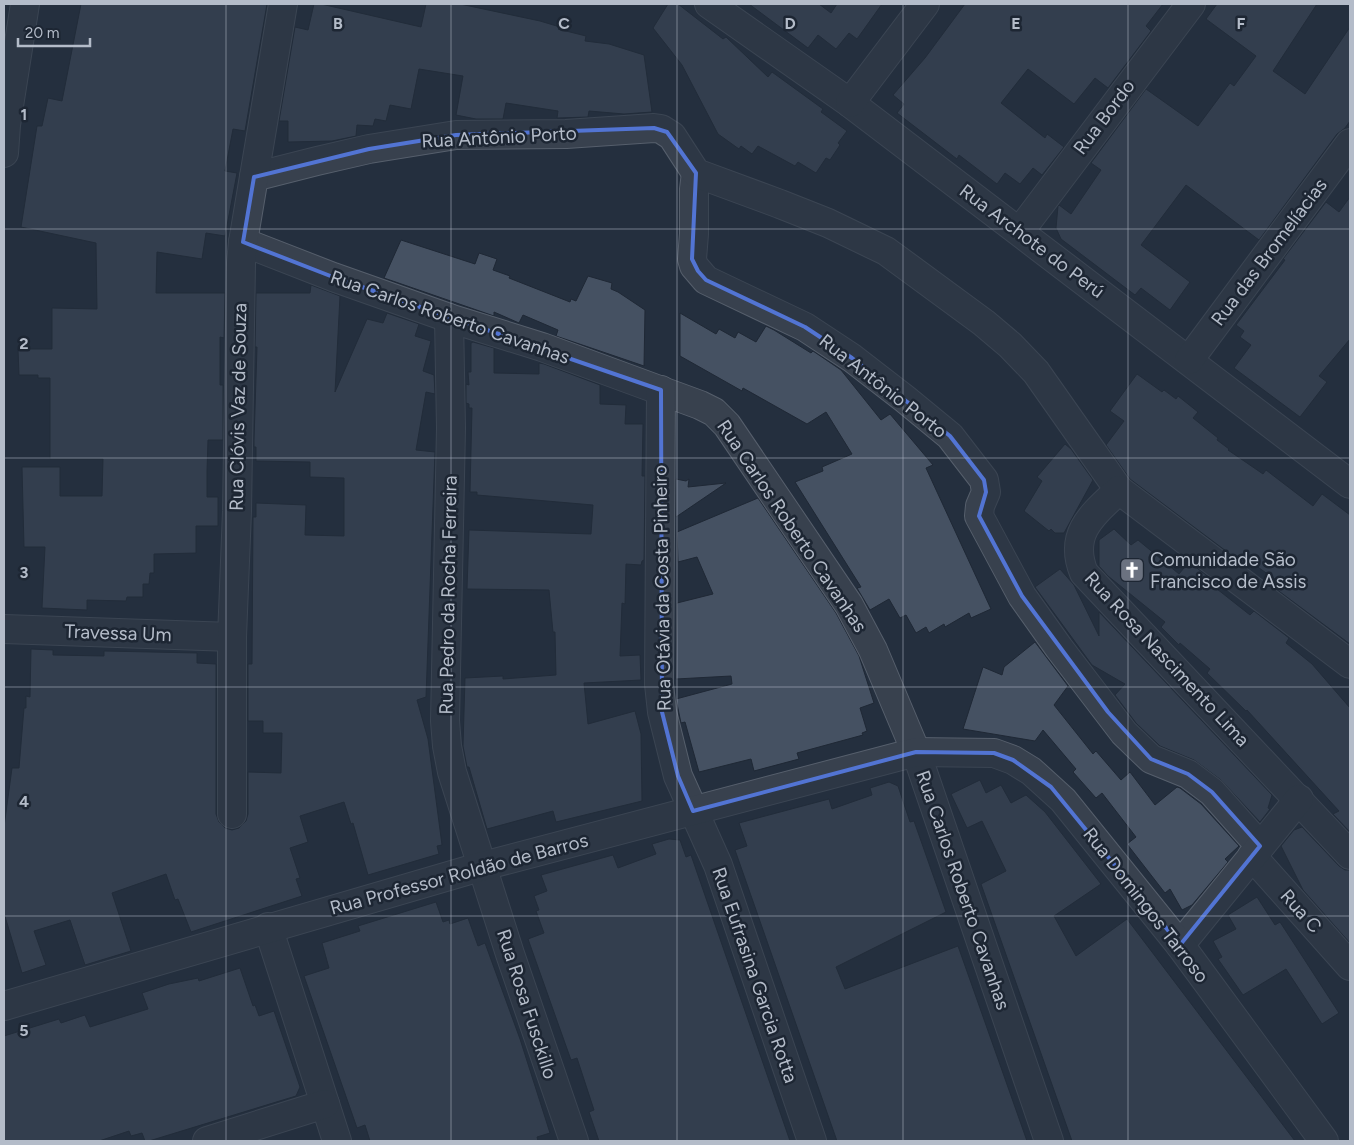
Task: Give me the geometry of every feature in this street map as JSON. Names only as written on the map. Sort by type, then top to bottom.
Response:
[{"type":"street","points":[[4,153],[6,125],[25,4]]},
{"type":"street","name":"Rua Clóvis Vaz de Souza","points":[[232,814],[232,637],[237,511],[239,330],[243,242],[283,4]]},
{"type":"street","name":"Rua Archote do Perú","points":[[709,4],[850,103],[1350,484]]},
{"type":"street","points":[[850,103],[925,4]]},
{"type":"street","name":"Rua Bordo","points":[[1020,231],[1191,4]]},
{"type":"street","name":"Rua Antônio Porto","points":[[254,177],[361,151],[446,136],[566,134],[662,129],[672,136],[696,173],[692,258],[698,271],[706,280],[805,327],[852,358],[905,398],[950,436],[984,480],[986,492],[980,506],[979,516],[1022,596],[1124,733],[1151,759],[1188,774],[1212,792],[1256,851]]},
{"type":"street","name":"Rua das Bromelíacias","points":[[1189,360],[1350,144]]},
{"type":"street","points":[[696,173],[780,204],[886,251],[984,323],[1010,345],[1036,372],[1119,490],[1350,664]]},
{"type":"street","name":"Rua Carlos Roberto Cavanhas","points":[[243,242],[333,277],[449,318],[542,347],[661,390],[714,412],[727,425],[849,605],[873,650],[916,752],[1049,1141]]},
{"type":"street","name":"Rua Pedro da Rocha Ferreira","points":[[449,318],[451,428],[445,721],[452,772],[482,866]]},
{"type":"street","name":"Rua Otávia da Costa Pinheiro","points":[[661,390],[659,684],[662,712],[670,750],[678,776],[693,811]]},
{"type":"street","name":"Rua Rosa Nascimento Lima","points":[[1119,490],[1103,505],[1082,530],[1078,548],[1079,562],[1084,573],[1350,855]]},
{"type":"street","name":"Travessa Um","points":[[4,629],[232,637]]},
{"type":"street","name":"Rua Professor Roldão de Barros","points":[[4,1006],[220,943],[268,927],[482,866],[916,752]]},
{"type":"street","name":"Rua Domingos Tarroso","points":[[916,752],[994,753],[1013,760],[1031,771],[1063,800],[1180,945],[1324,1141]]},
{"type":"street","points":[[1180,945],[1299,799]]},
{"type":"street","name":"Rua Eufrasina Garcia Rotta","points":[[693,811],[718,865],[812,1141]]},
{"type":"street","name":"Rua C","points":[[1256,851],[1350,966]]},
{"type":"street","name":"Rua Rosa Fusckillo","points":[[482,866],[574,1141]]},
{"type":"street","points":[[268,927],[337,1141]]},
{"type":"street","points":[[207,1141],[325,1104]]},
{"type":"highlighted area","points":[[654,128],[667,132],[696,173],[692,259],[698,271],[706,280],[805,327],[852,358],[950,436],[984,480],[986,492],[979,516],[1022,596],[1108,712],[1151,759],[1188,774],[1212,792],[1260,846],[1180,945],[1051,787],[1013,760],[994,753],[916,752],[693,811],[678,776],[662,712],[661,390],[333,277],[243,242],[254,177],[369,149],[456,135]]},
{"type":"building","points":[[81,4],[267,4],[245,131],[233,129],[225,171],[237,173],[225,236],[206,233],[202,259],[157,252],[156,293],[225,293],[224,338],[220,337],[220,385],[223,385],[223,440],[208,440],[207,471],[207,497],[218,497],[218,526],[196,526],[196,553],[154,554],[154,573],[150,573],[149,584],[143,584],[143,597],[127,597],[126,601],[87,600],[87,610],[42,608],[45,547],[24,547],[22,467],[60,467],[60,496],[102,496],[103,459],[50,459],[50,378],[38,378],[38,375],[19,375],[18,349],[52,349],[52,308],[97,309],[96,243],[21,227],[37,126],[42,126],[48,98],[62,101]]},
{"type":"building","points":[[314,4],[421,27],[426,4],[460,4],[560,27],[558,29],[586,36],[585,41],[609,44],[644,55],[652,112],[624,114],[589,111],[588,117],[557,118],[558,111],[506,103],[503,119],[476,119],[456,115],[463,76],[419,69],[411,109],[390,105],[386,121],[375,119],[373,126],[357,125],[356,136],[332,141],[288,142],[288,121],[279,121],[295,27],[308,30]]},
{"type":"building","points":[[668,4],[678,4],[723,39],[726,37],[768,77],[772,72],[823,109],[821,112],[847,131],[838,143],[840,145],[830,160],[826,158],[816,173],[798,162],[795,166],[758,146],[752,154],[741,146],[739,149],[718,134],[682,65],[653,28]]},
{"type":"building","points":[[749,4],[819,4],[831,13],[837,4],[882,4],[857,39],[849,33],[836,49],[818,35],[808,48]]},
{"type":"building","points":[[965,4],[1163,4],[1146,26],[1151,31],[1108,88],[1095,78],[1074,104],[1028,69],[1001,103],[1045,138],[1047,134],[1064,147],[1042,175],[1033,168],[1020,184],[1005,173],[997,184],[959,155],[957,159],[897,113],[904,104],[893,95],[925,58]]},
{"type":"building","points":[[1217,4],[1317,4],[1273,71],[1305,94],[1350,27],[1350,121],[1337,134],[1259,240],[1186,185],[1141,245],[1190,282],[1170,310],[1141,288],[1135,295],[1061,239],[1056,228],[1058,206],[1071,214],[1101,170],[1091,163],[1146,89],[1198,126],[1230,83],[1234,86],[1256,56],[1206,19]]},
{"type":"building","points":[[1350,197],[1350,339],[1319,376],[1327,382],[1300,417],[1234,368],[1251,345],[1240,337],[1244,331],[1236,325],[1326,202],[1339,212]]},
{"type":"building","points":[[401,240],[475,264],[479,253],[497,259],[493,270],[570,302],[571,299],[576,301],[588,276],[612,283],[611,289],[645,310],[644,366],[556,336],[558,330],[523,315],[519,323],[494,312],[494,316],[384,278]]},
{"type":"building","points":[[311,285],[340,296],[335,392],[367,319],[383,323],[387,313],[419,324],[415,336],[431,341],[423,371],[434,375],[435,394],[426,392],[416,450],[435,452],[426,697],[417,700],[428,739],[442,845],[437,846],[439,854],[368,875],[353,823],[351,824],[344,802],[300,816],[308,842],[290,848],[300,878],[296,879],[302,896],[191,932],[178,899],[175,900],[166,874],[112,893],[131,951],[85,965],[70,920],[34,931],[46,965],[22,973],[4,913],[4,827],[12,768],[19,768],[26,696],[30,697],[31,649],[53,650],[53,655],[104,656],[104,651],[197,653],[197,663],[216,664],[216,814],[219,822],[225,828],[232,830],[239,828],[246,821],[248,814],[248,772],[281,773],[282,733],[263,733],[263,721],[248,721],[248,664],[252,664],[253,517],[256,517],[256,503],[306,505],[305,535],[344,536],[344,478],[310,477],[310,462],[256,461],[254,440],[257,347],[255,347],[256,293],[310,293]]},
{"type":"building","points":[[680,313],[716,334],[719,329],[735,338],[738,332],[756,342],[766,326],[811,353],[813,351],[841,370],[881,420],[890,414],[933,465],[926,468],[991,609],[971,618],[969,613],[945,627],[944,624],[929,633],[926,627],[916,633],[906,615],[900,618],[889,599],[870,610],[857,588],[861,587],[795,482],[823,471],[822,467],[852,454],[826,412],[807,424],[743,388],[742,391],[680,356]]},
{"type":"building","points":[[471,343],[494,348],[494,373],[539,374],[539,363],[544,364],[600,385],[600,404],[626,405],[625,424],[643,424],[642,476],[645,476],[644,560],[641,565],[626,564],[625,604],[622,603],[620,656],[640,655],[641,680],[584,683],[588,724],[635,711],[641,734],[642,801],[556,822],[553,811],[487,829],[469,767],[467,767],[463,746],[465,678],[503,676],[503,679],[556,675],[555,632],[553,632],[549,590],[467,589],[469,530],[591,534],[593,505],[477,495],[477,492],[470,492],[472,408],[469,408],[469,404],[466,403],[466,384],[469,385],[468,372],[471,372]]},
{"type":"building","points":[[1137,374],[1162,392],[1164,390],[1176,399],[1178,396],[1198,412],[1193,418],[1218,438],[1217,440],[1228,450],[1263,474],[1266,470],[1313,506],[1322,494],[1350,515],[1350,644],[1272,586],[1276,580],[1241,555],[1238,560],[1130,479],[1106,445],[1124,421],[1110,411]]},
{"type":"building","points":[[1065,444],[1071,449],[1093,480],[1064,533],[1055,533],[1051,529],[1049,531],[1024,511],[1042,481],[1037,477]]},
{"type":"building","points":[[676,479],[686,481],[689,479],[688,487],[726,483],[676,517]]},
{"type":"building","points":[[758,498],[836,613],[859,656],[874,703],[860,708],[867,731],[862,733],[863,735],[797,753],[799,759],[754,771],[751,759],[699,772],[685,722],[681,723],[676,699],[732,684],[731,676],[676,679],[677,603],[713,594],[697,557],[678,562],[677,532]]},
{"type":"building","points":[[1114,529],[1131,545],[1138,540],[1179,574],[1189,562],[1219,585],[1217,589],[1250,615],[1254,611],[1289,638],[1286,643],[1312,664],[1350,708],[1350,832],[1333,814],[1339,811],[1247,710],[1207,673],[1210,669],[1180,643],[1179,645],[1161,627],[1165,622],[1108,576],[1099,566],[1099,540]]},
{"type":"building","points":[[1060,569],[1074,585],[1099,636],[1099,612],[1272,795],[1268,808],[1270,809],[1260,822],[1221,780],[1194,760],[1160,746],[1136,723],[1115,695],[1125,684],[1092,665],[1035,587]]},
{"type":"building","points":[[1035,642],[1068,686],[1054,705],[1093,754],[1096,751],[1121,780],[1130,772],[1155,805],[1177,787],[1180,788],[1201,804],[1239,846],[1225,859],[1228,862],[1192,905],[1182,910],[1170,889],[1165,893],[1127,844],[1136,837],[1102,793],[1096,798],[1073,772],[1076,769],[1043,730],[1035,741],[963,729],[983,667],[1002,675],[1004,667]]},
{"type":"building","points":[[980,780],[986,793],[1001,785],[1011,803],[1026,795],[1045,812],[1101,884],[1054,916],[1076,956],[1127,919],[1295,1141],[1072,1141],[981,884],[1006,871],[982,821],[967,828],[951,794]]},
{"type":"building","points":[[889,782],[898,786],[910,822],[914,821],[946,912],[836,967],[845,989],[958,946],[1027,1141],[837,1141],[735,850],[747,846],[739,823],[829,799],[832,809],[872,795],[870,788]]},
{"type":"building","points":[[1302,827],[1339,866],[1345,870],[1350,870],[1350,943],[1303,890],[1281,846],[1294,830]]},
{"type":"building","points":[[669,839],[680,840],[686,857],[691,855],[790,1141],[599,1141],[589,1112],[594,1110],[577,1058],[571,1060],[528,939],[544,933],[536,911],[539,910],[534,896],[547,891],[541,875],[613,855],[618,868],[656,854],[652,844]]},
{"type":"building","points":[[1257,897],[1275,925],[1280,922],[1339,1013],[1322,1024],[1286,969],[1243,995],[1218,959],[1222,957],[1213,941],[1236,929],[1228,915]]},
{"type":"building","points":[[436,902],[443,922],[449,920],[450,924],[468,918],[478,946],[485,943],[520,1039],[550,1133],[537,1137],[538,1141],[370,1141],[365,1125],[357,1128],[304,976],[329,968],[322,943],[360,931],[358,926]]},
{"type":"building","points":[[240,968],[253,1006],[255,1005],[259,1016],[274,1011],[300,1087],[296,1096],[149,1141],[145,1141],[142,1133],[131,1136],[129,1131],[99,1141],[4,1141],[4,1036],[59,1019],[61,1023],[85,1015],[90,1027],[148,1009],[142,993],[169,984],[198,978],[199,981]]},
{"type":"place","name":"Comunidade São Francisco de Assis","points":[[1132,570]]}]
